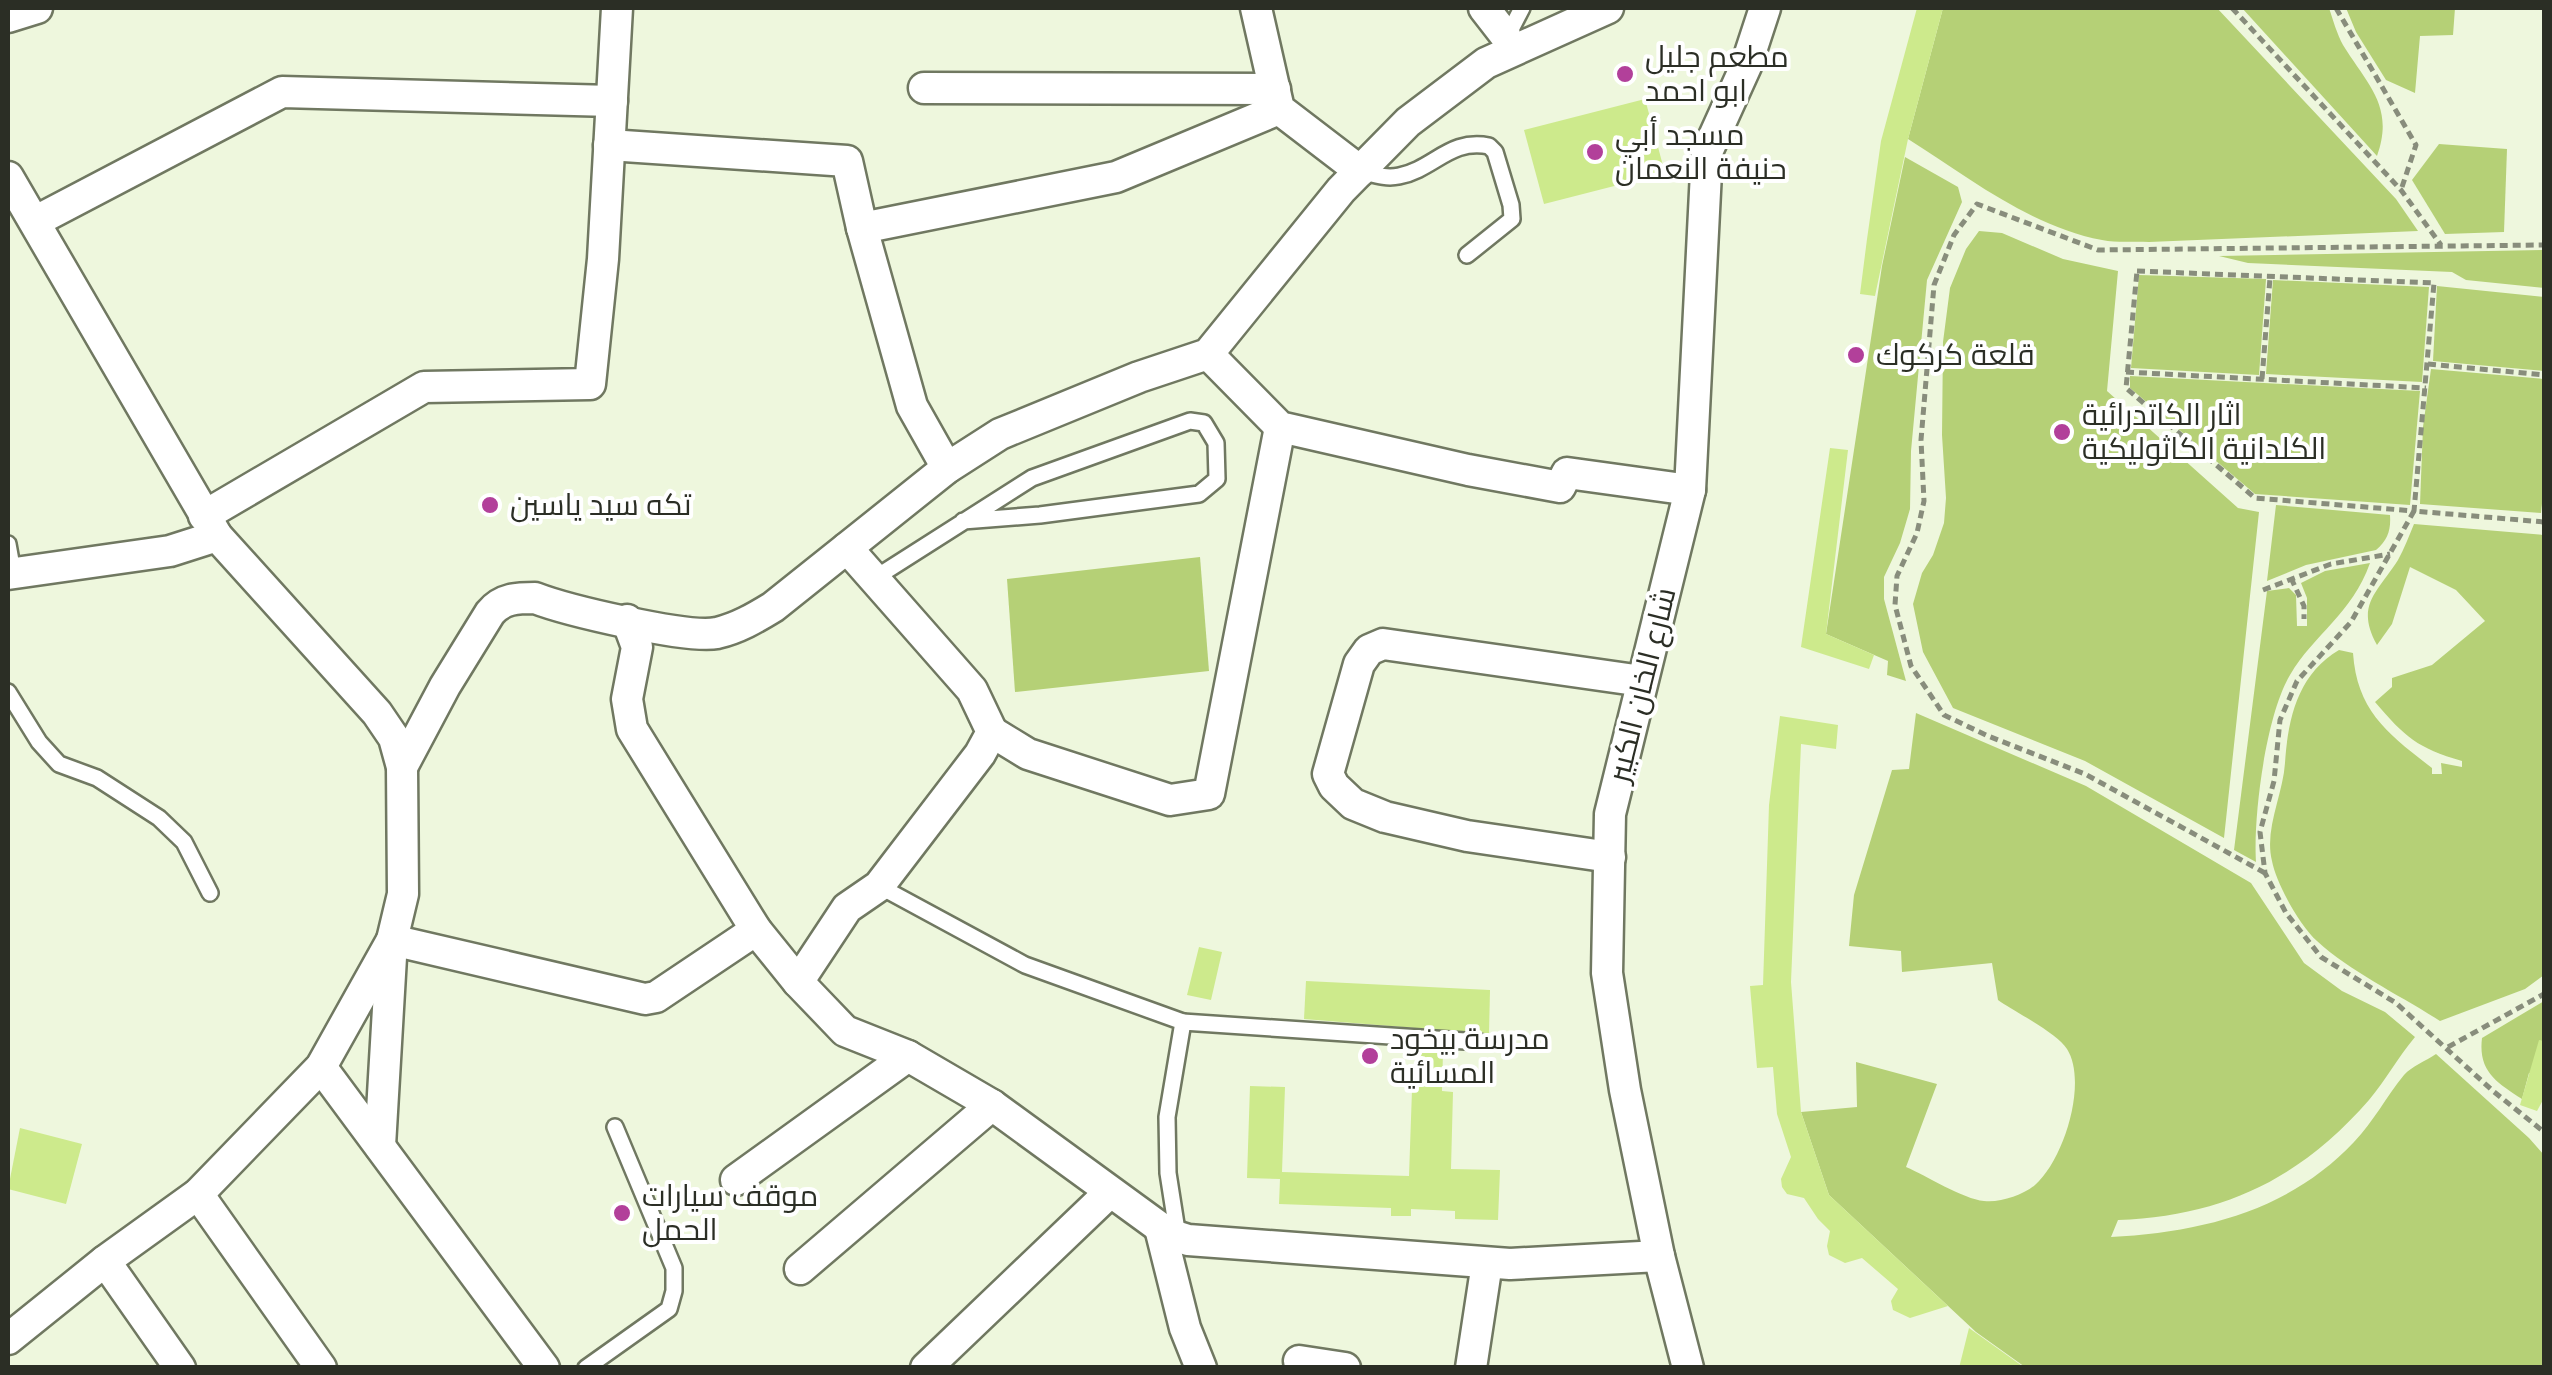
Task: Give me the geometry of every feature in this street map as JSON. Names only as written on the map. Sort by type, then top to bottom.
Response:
[{"type":"street","points":[[8,16],[37,8]]},
{"type":"street","points":[[9,563],[170,551],[424,386],[590,384],[603,259],[617,8]]},
{"type":"street","points":[[1256,8],[1277,99],[1360,171]]},
{"type":"street","points":[[1484,8],[1508,45]]},
{"type":"street","points":[[402,767],[445,686],[499,604],[535,598],[689,634],[733,628],[773,607],[947,468],[1000,434],[1056,409],[1208,354],[1388,140],[1508,45],[1608,8]]},
{"type":"street","name":"شارع الخان الكبير","points":[[1688,1368],[1659,1256],[1625,1090],[1607,973],[1610,814],[1690,490],[1707,152],[1746,66],[1765,8]]},
{"type":"street","points":[[924,88],[1277,99]]},
{"type":"street","points":[[36,221],[282,92],[612,102]]},
{"type":"street","points":[[862,228],[1116,177],[1277,99]]},
{"type":"street","points":[[610,145],[847,161],[912,406],[947,468]]},
{"type":"street","points":[[8,177],[210,526],[386,724],[402,767],[403,894],[392,940],[380,1146]]},
{"type":"street","points":[[1208,354],[1280,427],[1560,487],[1567,474],[1690,490]]},
{"type":"street","points":[[847,548],[972,690],[992,732],[1028,754],[1170,800],[1209,794],[1280,427]]},
{"type":"street","points":[[628,620],[637,647],[627,699],[628,720],[756,930],[844,1032],[908,1056],[992,1105],[1109,1193],[1169,1232],[1487,1263],[1659,1256]]},
{"type":"street","points":[[1610,857],[1468,836],[1384,817],[1353,804],[1334,786],[1328,774],[1360,664],[1370,650],[1382,644],[1642,681]]},
{"type":"street","points":[[798,982],[847,908],[879,886],[980,754],[992,732]]},
{"type":"street","points":[[392,940],[645,999],[656,997],[756,930]]},
{"type":"street","points":[[8,1340],[105,1261],[198,1194],[322,1066],[392,940]]},
{"type":"street","points":[[736,1180],[908,1056]]},
{"type":"street","points":[[322,1066],[544,1368]]},
{"type":"street","points":[[800,1269],[992,1105]]},
{"type":"street","points":[[926,1368],[1109,1193]]},
{"type":"street","points":[[198,1194],[321,1368]]},
{"type":"street","points":[[1169,1232],[1185,1328],[1196,1366]]},
{"type":"street","points":[[105,1261],[180,1368]]},
{"type":"street","points":[[1470,1368],[1487,1263]]},
{"type":"street","points":[[1299,1361],[1345,1368]]},
{"type":"lane","points":[[1508,45],[1522,8]]},
{"type":"lane","points":[[1360,171],[1385,178],[1403,176],[1464,144],[1489,146],[1495,152],[1512,219],[1467,254]]},
{"type":"lane","points":[[875,578],[963,521],[1032,478],[1190,420],[1204,423],[1216,443],[1217,479],[1199,494],[963,521]]},
{"type":"lane","points":[[8,692],[40,742],[60,764],[98,778],[159,818],[184,842],[210,893]]},
{"type":"lane","points":[[879,886],[1025,965],[1183,1022],[1480,1042]]},
{"type":"lane","points":[[1169,1232],[1166,1117],[1183,1022]]},
{"type":"lane","points":[[586,1368],[668,1308],[674,1290],[674,1268],[615,1127]]},
{"type":"path","points":[[2232,8],[2402,190],[2441,245]]},
{"type":"path","points":[[2336,8],[2416,145],[2402,190]]},
{"type":"path","points":[[2265,873],[2085,774],[1988,736],[1944,714],[1911,666],[1895,605],[1897,576],[1917,533],[1924,501],[1920,440],[1934,285],[1954,235],[1977,204],[2098,250],[2544,245]]},
{"type":"path","points":[[2543,1129],[2493,1091],[2396,1002],[2321,957],[2286,913],[2265,873],[2260,832],[2274,782],[2280,720],[2297,682],[2351,622],[2414,511],[2434,282],[2137,271],[2126,388],[2255,498],[2414,511],[2544,522]]},
{"type":"path","points":[[2262,379],[2270,276]]},
{"type":"path","points":[[2428,364],[2544,375]]},
{"type":"path","points":[[2126,372],[2426,388]]},
{"type":"path","points":[[2263,590],[2331,564],[2390,554]]},
{"type":"path","points":[[2291,578],[2304,606],[2304,619]]},
{"type":"path","points":[[2448,1047],[2544,994]]},
{"type":"green space","points":[[1943,8],[2217,8],[2396,199],[2418,231],[2119,242],[2050,224],[2001,199],[1908,139]]},
{"type":"green space","points":[[2242,8],[2329,8],[2343,45],[2376,96],[2383,123],[2377,156]]},
{"type":"green space","points":[[2346,8],[2455,8],[2453,35],[2420,36],[2415,93],[2386,80]]},
{"type":"green space","points":[[2439,144],[2507,149],[2504,232],[2445,234],[2412,180]]},
{"type":"green space","points":[[1905,157],[1958,187],[1962,202],[1927,280],[1911,451],[1910,509],[1884,577],[1884,599],[1906,681],[1887,675],[1888,661],[1826,634],[1882,266]]},
{"type":"green space","points":[[1979,231],[2002,233],[2063,259],[2118,271],[2107,391],[2238,508],[2259,512],[2224,838],[2085,761],[1953,708],[1923,652],[1913,604],[1944,523],[1943,342],[1950,288],[1966,249]]},
{"type":"green space","points":[[2544,250],[2544,288],[2466,280],[2452,272],[2248,263],[2219,256]]},
{"type":"green space","points":[[2139,275],[2266,279],[2259,375],[2131,368]]},
{"type":"green space","points":[[2273,280],[2429,287],[2422,382],[2266,374]]},
{"type":"green space","points":[[2437,286],[2544,297],[2544,371],[2433,361]]},
{"type":"green space","points":[[2431,369],[2544,379],[2541,513],[2420,504],[2423,427]]},
{"type":"green space","points":[[2130,376],[2420,391],[2410,505],[2255,494],[2130,388]]},
{"type":"green space","points":[[2276,505],[2390,515],[2389,530],[2376,550],[2306,565],[2267,581]]},
{"type":"green space","points":[[2414,524],[2544,535],[2544,975],[2525,989],[2440,1021],[2361,974],[2317,941],[2284,892],[2270,849],[2289,730],[2298,699],[2314,671],[2339,650],[2353,653],[2368,706],[2389,732],[2432,768],[2432,774],[2442,774],[2441,763],[2462,767],[2462,761],[2413,740],[2375,702],[2392,687],[2392,678],[2432,665],[2485,621],[2456,590],[2410,567],[2392,624],[2377,645],[2368,609],[2398,560]]},
{"type":"green space","points":[[1200,557],[1209,671],[1015,692],[1007,579]]},
{"type":"green space","points":[[2370,563],[2353,596],[2300,661],[2282,693],[2263,766],[2256,862],[2234,850],[2267,591],[2289,588],[2296,595],[2297,626],[2307,626],[2307,598],[2301,583],[2325,571]]},
{"type":"green space","points":[[1916,713],[2086,786],[2251,883],[2304,963],[2342,991],[2385,1012],[2415,1037],[2343,1128],[2287,1172],[2257,1188],[2192,1211],[2118,1220],[2111,1237],[2211,1223],[2273,1201],[2329,1166],[2368,1126],[2407,1072],[2436,1054],[2544,1155],[2544,1367],[2025,1367],[1976,1332],[1829,1195],[1801,1112],[1857,1107],[1856,1062],[1937,1084],[1906,1167],[1984,1201],[2018,1195],[2046,1173],[2063,1140],[2074,1100],[2073,1063],[2067,1049],[1998,1000],[1992,963],[1902,972],[1901,951],[1849,946],[1854,895],[1892,770],[1909,769]]},
{"type":"green space","points":[[2544,1001],[2544,1076],[2529,1073],[2522,1099],[2486,1067],[2482,1038]]},
{"type":"building","points":[[1917,8],[1943,8],[1908,139],[1875,296],[1860,294],[1881,141]]},
{"type":"building","name":"مسجد أبي حنيفة النعمان","points":[[1645,99],[1665,173],[1544,204],[1524,130]]},
{"type":"building","points":[[1830,448],[1848,450],[1826,634],[1874,655],[1869,669],[1801,647]]},
{"type":"building","points":[[1780,716],[1838,725],[1836,749],[1801,744],[1791,982],[1801,1112],[1829,1195],[1948,1306],[1910,1318],[1893,1310],[1891,1301],[1898,1289],[1862,1258],[1845,1263],[1829,1255],[1830,1231],[1804,1198],[1787,1194],[1782,1187],[1781,1179],[1791,1157],[1777,1114],[1773,1067],[1757,1068],[1750,986],[1763,985],[1769,805]]},
{"type":"building","points":[[1199,947],[1222,952],[1211,1000],[1187,995]]},
{"type":"building","points":[[1306,981],[1490,990],[1489,1034],[1304,1019]]},
{"type":"building","points":[[2539,1040],[2544,1041],[2544,1098],[2537,1111],[2520,1105]]},
{"type":"building","points":[[1419,1049],[1443,1051],[1442,1091],[1453,1092],[1451,1169],[1500,1170],[1498,1220],[1455,1219],[1455,1211],[1411,1209],[1411,1216],[1391,1216],[1391,1208],[1279,1204],[1280,1179],[1247,1178],[1250,1086],[1285,1087],[1282,1172],[1409,1176],[1412,1090],[1417,1090]]},
{"type":"building","points":[[20,1128],[82,1144],[66,1204],[8,1189]]},
{"type":"building","points":[[1969,1328],[2025,1368],[1959,1368]]},
{"type":"place","name":"مطعم جليل ابو احمد","points":[[1625,74]]},
{"type":"place","name":"مسجد أبي حنيفة النعمان","points":[[1595,152]]},
{"type":"place","name":"قلعة كركوك","points":[[1856,355]]},
{"type":"place","name":"اثار الكاتدرائية الكلدانية الكاثوليكية","points":[[2062,432]]},
{"type":"place","name":"تكه سيد ياسين","points":[[490,505]]},
{"type":"place","name":"مدرسة بيخود المسائية","points":[[1370,1056]]},
{"type":"place","name":"موقف سيارات الحمل","points":[[622,1213]]}]
